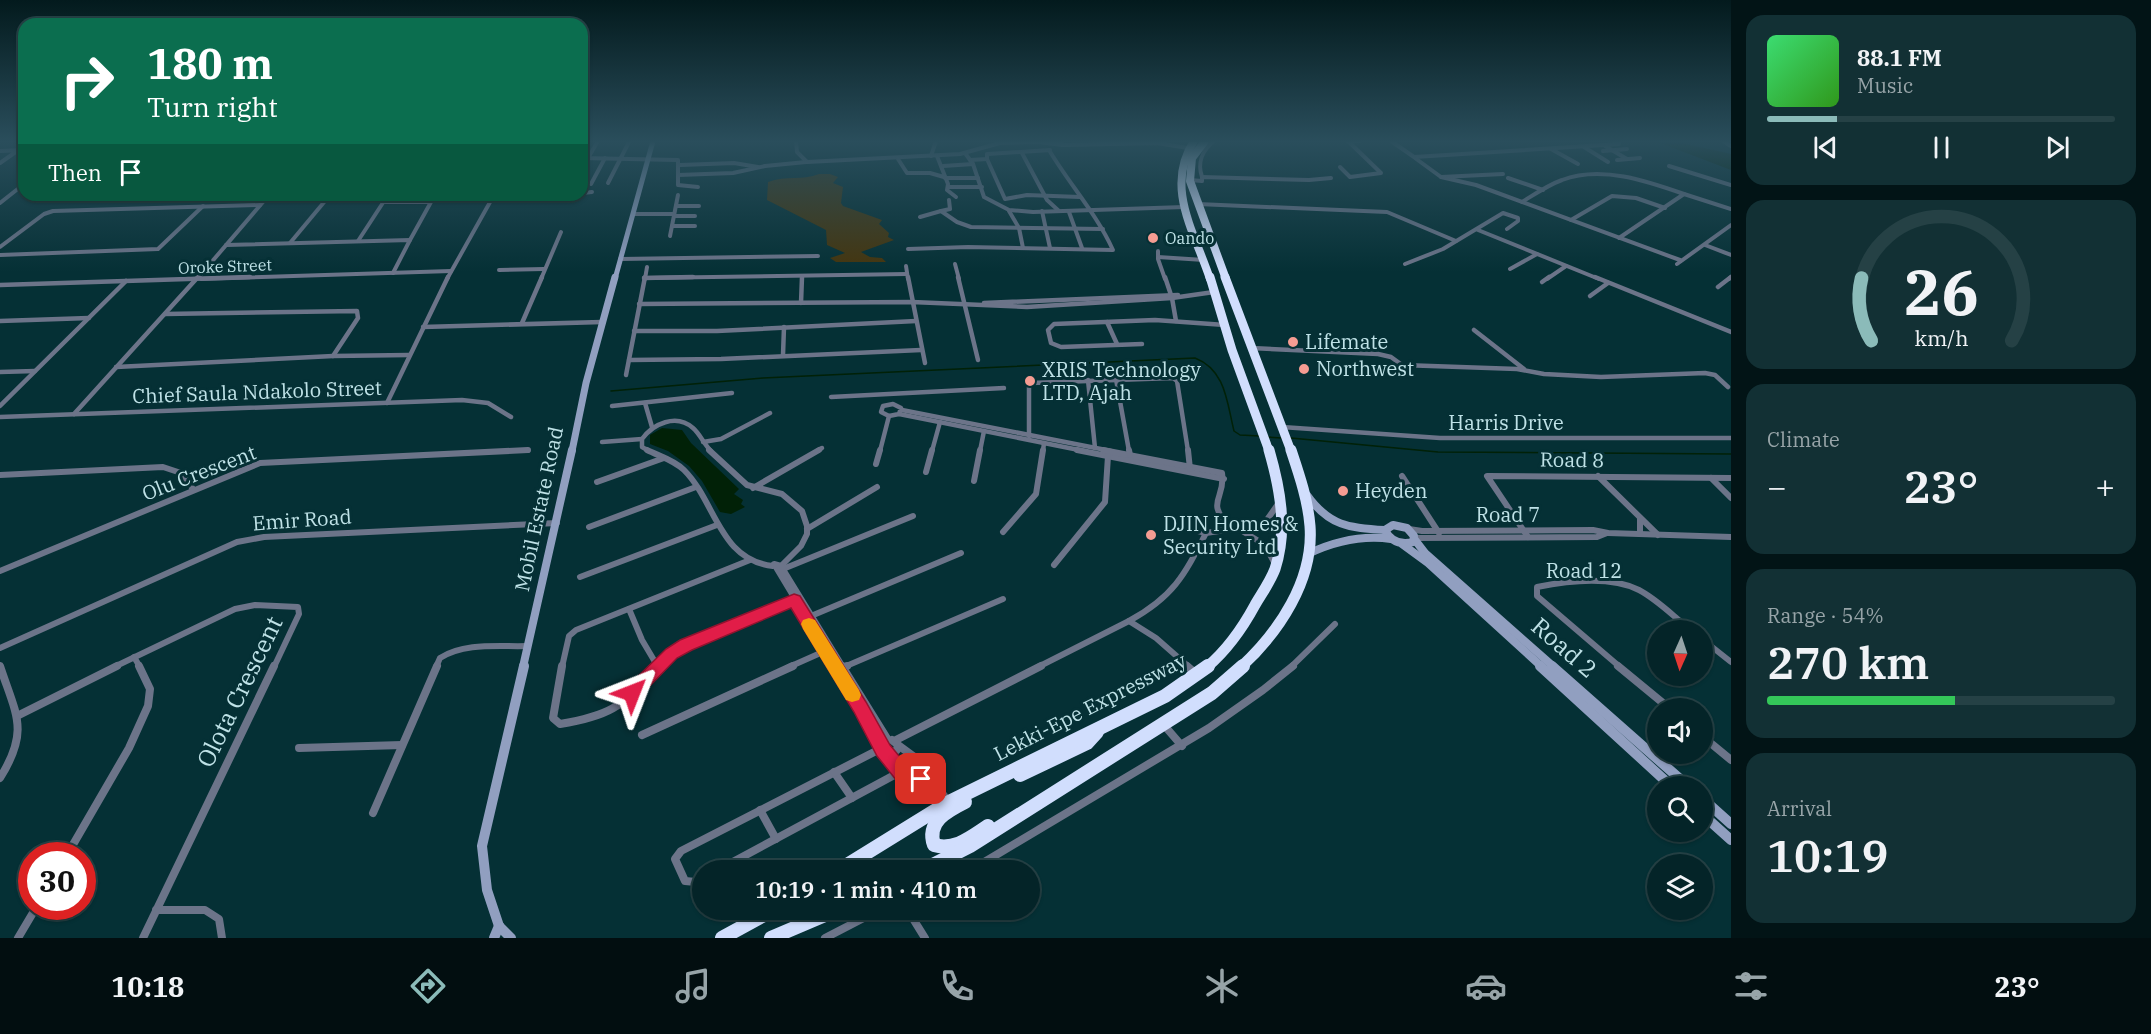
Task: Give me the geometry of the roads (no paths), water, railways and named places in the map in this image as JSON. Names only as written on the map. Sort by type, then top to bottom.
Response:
[{"type":"highway","name":"Lekki-Epe Expressway","points":[[856,860],[950,802],[1166,696],[1198,676],[1236,639],[1275,569],[1281,542],[1280,493],[1266,438],[1236,361],[1184,207],[1180,185]]},
{"type":"highway","points":[[943,860],[970,846],[1212,693],[1261,649],[1294,596],[1305,571],[1311,531],[1301,485],[1283,430],[1192,185]]},
{"type":"highway","points":[[1028,808],[1007,816],[954,846],[944,849],[934,845],[930,839],[930,830],[936,821],[958,805],[1087,743],[1101,728]]},
{"type":"highway","points":[[722,938],[756,920]]},
{"type":"highway","points":[[771,938],[813,920]]},
{"type":"main road","name":"Mobil Estate Road","points":[[499,926],[488,890],[482,846],[602,322],[640,185]]},
{"type":"main road","points":[[1301,485],[1319,511],[1336,523],[1359,530],[1385,530],[1393,525],[1407,528]]},
{"type":"main road","name":"Road 2","points":[[1407,528],[1425,553],[1677,776]]},
{"type":"main road","points":[[1385,530],[1391,539]]},
{"type":"main road","points":[[1308,554],[1330,542],[1354,538],[1391,539]]},
{"type":"main road","name":"Road 2","points":[[1391,539],[1428,563],[1660,776]]},
{"type":"main road","points":[[1402,544],[1410,543],[1415,539]]},
{"type":"main road","points":[[1713,808],[1731,824]]},
{"type":"main road","points":[[1713,824],[1731,840]]},
{"type":"main road","points":[[494,938],[499,926],[511,938]]},
{"type":"street","points":[[678,185],[698,188]]},
{"type":"street","points":[[999,185],[1005,199],[1027,195],[1080,197]]},
{"type":"street","points":[[1038,185],[1047,200],[1059,211]]},
{"type":"street","points":[[908,249],[1082,248],[1113,250],[1091,210],[1070,185]]},
{"type":"street","points":[[1475,185],[1678,262],[1731,225]]},
{"type":"street","points":[[1528,185],[1543,190]]},
{"type":"street","points":[[1522,202],[1553,185]]},
{"type":"street","points":[[1658,185],[1731,209]]},
{"type":"street","points":[[956,197],[948,192],[948,187],[982,187],[986,200],[1009,211],[1070,212],[1148,206],[1184,207]]},
{"type":"street","points":[[0,203],[18,189]]},
{"type":"street","points":[[588,192],[592,192]]},
{"type":"street","points":[[1619,238],[1684,194]]},
{"type":"street","points":[[670,236],[678,195]]},
{"type":"street","points":[[1570,220],[1612,196],[1636,198],[1666,208]]},
{"type":"street","points":[[920,217],[950,210],[949,200]]},
{"type":"street","points":[[74,414],[197,279],[264,201]]},
{"type":"street","points":[[290,243],[325,201]]},
{"type":"street","points":[[358,241],[383,202],[423,201],[432,204],[393,273]]},
{"type":"street","points":[[387,403],[451,271],[491,201]]},
{"type":"street","points":[[1198,204],[1387,212],[1456,241]]},
{"type":"street","points":[[0,247],[48,212],[260,205]]},
{"type":"street","points":[[0,255],[158,249],[204,206]]},
{"type":"street","points":[[676,206],[699,206]]},
{"type":"street","points":[[941,211],[957,222],[971,226],[1103,229]]},
{"type":"street","points":[[1009,211],[1019,228],[1023,248]]},
{"type":"street","points":[[1042,211],[1050,248]]},
{"type":"street","points":[[1070,212],[1082,248]]},
{"type":"street","points":[[1405,264],[1418,261],[1478,230],[1503,213],[1518,218],[1518,221],[1507,229]]},
{"type":"street","points":[[633,214],[695,216]]},
{"type":"street","points":[[672,226],[695,226]]},
{"type":"street","points":[[1478,230],[1731,332]]},
{"type":"street","points":[[1725,230],[1731,232]]},
{"type":"street","points":[[522,323],[561,232]]},
{"type":"street","points":[[226,245],[410,240]]},
{"type":"street","points":[[1705,245],[1731,255]]},
{"type":"street","points":[[1158,251],[1176,321]]},
{"type":"street","points":[[1510,269],[1537,254]]},
{"type":"street","points":[[620,259],[818,256]]},
{"type":"street","points":[[1158,257],[1203,260]]},
{"type":"street","points":[[955,264],[978,360]]},
{"type":"street","points":[[906,266],[915,321],[926,363]]},
{"type":"street","points":[[1542,282],[1566,266]]},
{"type":"street","points":[[626,375],[647,267]]},
{"type":"street","points":[[499,270],[544,269]]},
{"type":"street","name":"Oroke Street","points":[[0,285],[451,271]]},
{"type":"street","points":[[644,278],[907,274]]},
{"type":"street","points":[[801,303],[802,277]]},
{"type":"street","points":[[1718,287],[1731,277]]},
{"type":"street","points":[[0,406],[126,281]]},
{"type":"street","points":[[1590,296],[1608,283]]},
{"type":"street","points":[[639,304],[912,302],[985,307],[1027,307],[1077,301],[1214,292]]},
{"type":"street","points":[[165,314],[357,311],[358,318],[333,356]]},
{"type":"street","points":[[0,321],[88,318]]},
{"type":"street","points":[[1142,344],[1061,347],[1051,343],[1048,330],[1054,324],[1155,320],[1225,325]]},
{"type":"street","points":[[634,331],[717,331],[915,321]]},
{"type":"street","points":[[423,327],[602,322]]},
{"type":"street","points":[[1107,322],[1117,344]]},
{"type":"street","points":[[783,356],[784,327]]},
{"type":"street","points":[[1474,330],[1526,370]]},
{"type":"street","points":[[1251,348],[1378,354],[1391,357],[1402,365],[1409,366],[1526,370],[1545,374],[1628,378],[1706,373],[1714,375],[1728,387]]},
{"type":"street","points":[[629,360],[921,350]]},
{"type":"street","points":[[116,367],[333,356],[410,355]]},
{"type":"street","points":[[0,372],[36,371]]},
{"type":"street","points":[[1029,438],[1029,384],[1169,377],[1176,379],[1186,426],[1190,470]]},
{"type":"street","points":[[1088,380],[1095,448]]},
{"type":"street","points":[[1116,380],[1130,455]]},
{"type":"street","points":[[831,397],[1004,388]]},
{"type":"street","points":[[612,406],[732,393]]},
{"type":"street","points":[[886,394],[889,404]]},
{"type":"street","name":"Chief Saula Ndakolo Street","points":[[0,417],[473,400],[498,408],[502,414],[511,417]]},
{"type":"street","points":[[645,402],[652,427]]},
{"type":"street","points":[[901,412],[899,406],[889,404],[883,406],[881,410],[883,414],[889,416],[901,412],[1108,456],[1200,472],[1222,473],[1224,479],[1217,497],[1217,510],[1230,528]]},
{"type":"street","points":[[901,412],[940,423],[1095,448],[1190,470]]},
{"type":"street","points":[[703,442],[722,440],[770,413]]},
{"type":"street","points":[[876,464],[889,416]]},
{"type":"street","points":[[779,567],[802,544],[807,529],[804,512],[795,501],[774,491],[753,488],[745,484],[691,427],[682,423],[668,422],[652,427],[642,439],[642,447],[680,466],[689,475],[717,525],[738,550],[762,566],[779,567],[914,516]]},
{"type":"street","points":[[926,472],[940,423]]},
{"type":"street","name":"Harris Drive","points":[[1283,430],[1440,438],[1731,438]]},
{"type":"street","points":[[974,481],[984,431]]},
{"type":"street","points":[[602,442],[642,439]]},
{"type":"street","points":[[1003,532],[1036,494],[1044,443]]},
{"type":"street","points":[[753,488],[822,448]]},
{"type":"street","name":"Olu Crescent","points":[[0,571],[260,463],[528,450]]},
{"type":"street","points":[[1054,565],[1105,502],[1108,456]]},
{"type":"street","points":[[597,482],[664,458]]},
{"type":"street","points":[[0,476],[163,467],[175,468],[183,473],[193,489]]},
{"type":"street","points":[[1402,476],[1439,534]]},
{"type":"street","name":"Road 8","points":[[1526,534],[1487,476],[1731,477]]},
{"type":"street","points":[[1598,476],[1658,535]]},
{"type":"street","points":[[1711,477],[1731,498]]},
{"type":"street","points":[[589,527],[696,487]]},
{"type":"street","points":[[807,529],[877,487]]},
{"type":"street","points":[[1198,531],[1206,533],[1264,524],[1277,508],[1280,493]]},
{"type":"street","points":[[1640,518],[1640,534]]},
{"type":"street","name":"Emir Road","points":[[0,648],[237,542],[264,537],[557,523]]},
{"type":"street","points":[[580,578],[717,525]]},
{"type":"street","points":[[1237,528],[1258,539],[1266,547],[1273,558],[1275,569]]},
{"type":"street","name":"Road 7","points":[[1407,528],[1439,534],[1556,534],[1597,537],[1608,533],[1731,537]]},
{"type":"street","points":[[692,882],[685,881],[675,859],[681,851],[1130,621],[1158,604],[1179,584],[1206,533]]},
{"type":"street","name":"Road 7","points":[[1415,539],[1439,534]]},
{"type":"street","points":[[811,616],[961,553]]},
{"type":"street","points":[[750,560],[576,630],[569,636],[553,718],[560,723],[602,716],[621,704],[671,654],[686,645],[794,600]]},
{"type":"street","points":[[779,567],[794,600],[825,651],[888,745],[913,756],[950,802]]},
{"type":"street","points":[[779,567],[844,667],[888,745],[900,772],[913,777],[931,779]]},
{"type":"street","name":"Road 12","points":[[1657,698],[1554,612],[1537,596],[1537,587],[1564,584],[1622,584],[1638,590],[1678,620]]},
{"type":"street","points":[[844,667],[1003,599]]},
{"type":"street","name":"Olota Crescent","points":[[17,716],[235,609],[255,605],[298,607],[299,614],[296,623],[143,938]]},
{"type":"street","points":[[629,609],[642,640],[658,667]]},
{"type":"street","points":[[1130,621],[1156,638],[1198,676]]},
{"type":"street","points":[[988,860],[1182,746],[1255,698],[1316,645],[1335,624]]},
{"type":"street","points":[[373,813],[444,655],[471,648],[529,646]]},
{"type":"street","points":[[1713,648],[1731,662]]},
{"type":"street","points":[[642,735],[825,651]]},
{"type":"street","points":[[75,842],[120,764],[152,697],[149,685],[134,657]]},
{"type":"street","points":[[0,666],[3,689],[17,716],[21,737],[12,760],[0,778]]},
{"type":"street","points":[[1162,724],[1182,746]]},
{"type":"street","points":[[299,748],[402,745]]},
{"type":"street","points":[[1713,745],[1731,760]]},
{"type":"street","points":[[834,772],[852,798]]},
{"type":"street","points":[[737,860],[900,772]]},
{"type":"street","points":[[760,810],[776,839]]},
{"type":"street","points":[[156,910],[205,910],[219,919],[222,938]]},
{"type":"street","points":[[18,938],[29,920]]},
{"type":"street","points":[[825,938],[860,920]]},
{"type":"street","points":[[913,920],[923,937]]},
{"type":"waterway","points":[[611,391],[763,378],[1195,358],[1205,363],[1213,371],[1224,388],[1234,431],[1240,435],[1260,436]]},
{"type":"waterway","points":[[1268,437],[1281,438]]},
{"type":"waterway","points":[[1291,438],[1438,452],[1731,454]]},
{"type":"place","name":"Oando","points":[[1153,238]]},
{"type":"place","name":"Lifemate","points":[[1293,342]]},
{"type":"place","name":"Northwest","points":[[1304,369]]},
{"type":"place","name":"XRIS Technology LTD, Ajah","points":[[1030,381]]},
{"type":"place","name":"Heyden","points":[[1343,491]]},
{"type":"place","name":"DJIN Homes & Security Ltd","points":[[1151,535]]}]
